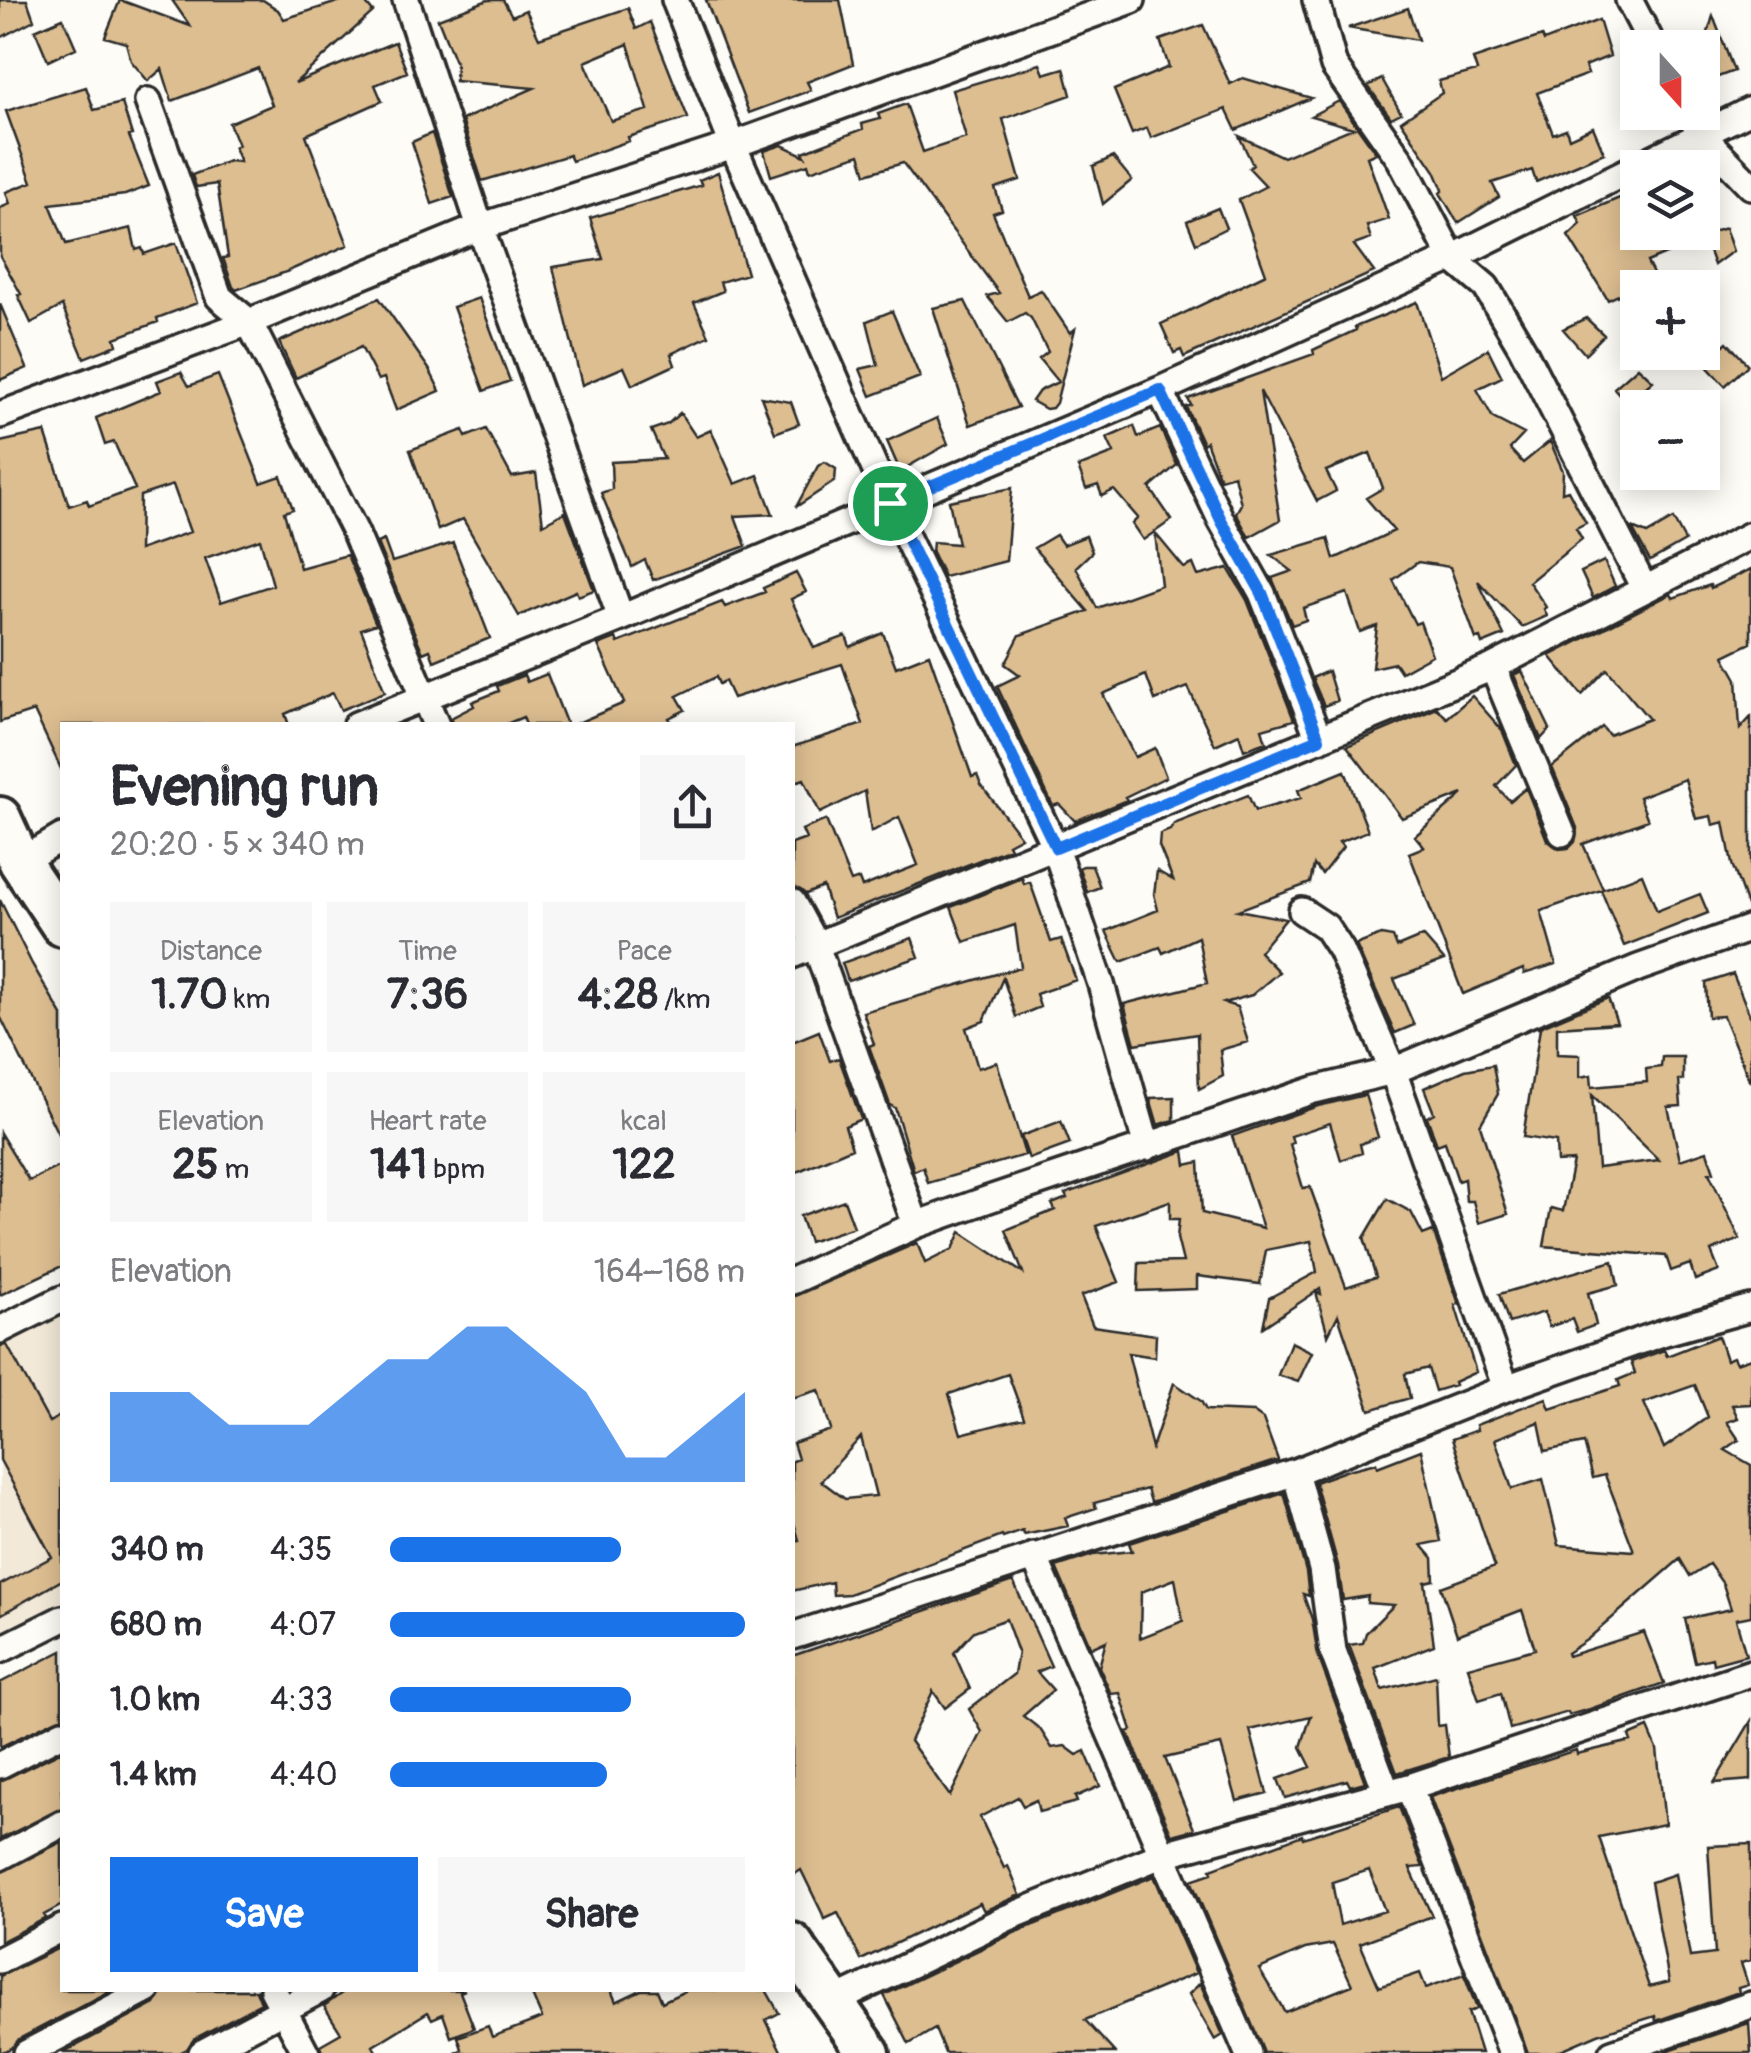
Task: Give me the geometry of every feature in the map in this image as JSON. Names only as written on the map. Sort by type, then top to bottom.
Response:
[{"type":"main road","points":[[0,818],[20,862],[60,923]]},
{"type":"main road","points":[[795,1948],[869,2053]]},
{"type":"street","points":[[406,0],[480,227],[621,618]]},
{"type":"street","points":[[675,0],[733,146],[890,503],[1056,848],[1101,984],[1147,1147]]},
{"type":"street","points":[[0,415],[249,322],[480,227],[733,146],[1094,7],[1132,0]]},
{"type":"street","points":[[1316,0],[1334,66],[1400,160],[1452,258],[1486,286],[1522,348],[1644,588]]},
{"type":"street","points":[[1629,0],[1645,30]]},
{"type":"street","points":[[148,101],[219,297],[249,322],[355,532],[435,722]]},
{"type":"street","points":[[1720,117],[1751,110]]},
{"type":"street","points":[[364,722],[1160,390],[1452,258],[1682,130]]},
{"type":"street","points":[[1701,130],[1751,186]]},
{"type":"street","points":[[1160,390],[1221,520],[1262,593],[1319,739]]},
{"type":"street","points":[[804,951],[1493,667],[1751,536]]},
{"type":"street","points":[[1493,667],[1562,834]]},
{"type":"street","points":[[20,862],[60,838]]},
{"type":"street","points":[[1302,911],[1326,927],[1341,950],[1393,1071],[1506,1388]]},
{"type":"street","points":[[795,914],[804,951],[916,1225]]},
{"type":"street","points":[[795,1280],[916,1225],[1314,1090],[1393,1071],[1638,968],[1751,928]]},
{"type":"street","points":[[0,1330],[60,1300]]},
{"type":"street","points":[[795,1635],[1295,1472],[1506,1388],[1665,1332],[1751,1308]]},
{"type":"street","points":[[1295,1472],[1322,1569],[1333,1652],[1398,1790],[1512,2053]]},
{"type":"street","points":[[1034,1556],[1248,2053]]},
{"type":"street","points":[[0,1650],[60,1620]]},
{"type":"street","points":[[834,2002],[1008,1918],[1164,1854],[1398,1790],[1751,1674]]},
{"type":"street","points":[[0,1765],[60,1734]]},
{"type":"street","points":[[0,1857],[60,1825]]},
{"type":"street","points":[[0,1960],[60,1929]]},
{"type":"street","points":[[27,2053],[142,1992]]},
{"type":"street","points":[[202,2053],[278,2000],[312,1992]]},
{"type":"street","points":[[278,2000],[306,2053]]},
{"type":"street","points":[[1612,2053],[1751,2005]]},
{"type":"shaded area","points":[[60,1309],[60,1605],[0,1636],[0,1340]]},
{"type":"building","points":[[0,0],[27,0],[34,20],[0,38]]},
{"type":"building","points":[[120,0],[190,26],[172,0],[263,0],[284,19],[344,0],[363,0],[373,12],[295,83],[395,42],[407,72],[375,85],[382,101],[306,135],[348,245],[286,272],[236,290],[233,287],[223,258],[228,257],[217,184],[196,187],[192,175],[229,161],[240,162],[229,123],[272,105],[258,68],[172,101],[162,69],[148,81],[131,61],[126,43],[105,37]]},
{"type":"building","points":[[488,0],[503,0],[512,16],[526,10],[539,38],[628,8],[636,29],[650,22],[688,118],[628,137],[629,141],[572,161],[569,155],[482,181],[462,120],[534,88],[455,81],[456,64],[438,19]],"holes":[[[628,44],[648,110],[611,121],[585,62]]]},
{"type":"building","points":[[706,0],[840,0],[853,64],[807,82],[811,90],[749,113]]},
{"type":"building","points":[[1408,8],[1418,40],[1348,28]]},
{"type":"building","points":[[1713,16],[1718,30],[1709,30]]},
{"type":"building","points":[[63,18],[76,48],[48,61],[35,30]]},
{"type":"building","points":[[1599,20],[1610,56],[1585,66],[1588,74],[1537,93],[1553,134],[1566,129],[1569,138],[1593,127],[1604,153],[1536,182],[1532,170],[1492,183],[1499,197],[1458,223],[1440,193],[1443,190],[1435,171],[1401,121],[1442,93],[1439,81],[1477,71],[1473,59],[1542,36],[1544,41]]},
{"type":"building","points":[[1203,25],[1230,84],[1243,78],[1311,98],[1236,130],[1226,109],[1151,138],[1147,128],[1132,134],[1114,90],[1169,67],[1160,40]]},
{"type":"building","points":[[1720,34],[1734,71],[1720,76]]},
{"type":"building","points":[[1040,64],[1044,74],[1064,68],[1071,95],[1003,119],[1020,180],[995,188],[1002,210],[993,213],[1028,296],[1041,290],[1070,333],[1075,329],[1056,403],[1046,409],[1032,401],[1039,391],[1058,382],[1039,359],[1048,352],[1031,318],[1025,313],[1008,322],[987,296],[999,293],[903,163],[866,174],[860,154],[810,171],[808,164],[771,176],[764,151],[782,145],[805,156],[803,152],[863,129],[862,124],[880,119],[878,114],[906,104],[923,152],[966,138],[952,90]]},
{"type":"building","points":[[1382,79],[1401,113],[1391,118],[1368,86]]},
{"type":"building","points":[[86,87],[94,110],[122,103],[132,135],[129,136],[149,186],[125,195],[50,204],[66,244],[131,228],[136,250],[142,248],[144,254],[176,243],[197,303],[115,338],[117,345],[84,358],[62,306],[31,323],[18,295],[21,294],[0,256],[0,208],[10,204],[6,192],[32,182],[6,111]]},
{"type":"building","points":[[1339,101],[1376,153],[1367,157],[1389,219],[1367,226],[1371,239],[1354,245],[1374,272],[1184,357],[1181,350],[1174,353],[1161,324],[1266,274],[1239,200],[1266,186],[1249,168],[1253,165],[1239,136],[1283,157],[1353,128],[1311,116]]},
{"type":"building","points":[[432,133],[453,197],[432,204],[412,142]]},
{"type":"building","points":[[1113,157],[1132,180],[1103,204],[1093,166]]},
{"type":"building","points":[[718,172],[747,274],[720,282],[723,291],[694,303],[709,336],[671,354],[675,365],[632,385],[624,367],[582,385],[553,267],[603,259],[590,218],[702,185],[699,180]]},
{"type":"building","points":[[1620,198],[1620,250],[1676,250],[1647,262],[1651,270],[1620,270],[1620,294],[1608,300],[1568,236],[1581,224],[1577,216]]},
{"type":"building","points":[[1218,208],[1226,228],[1196,243],[1187,221]]},
{"type":"building","points":[[1725,228],[1733,251],[1714,265],[1708,250],[1720,250],[1720,230]]},
{"type":"building","points":[[379,298],[440,391],[396,410],[384,378],[378,380],[361,347],[296,378],[279,342]]},
{"type":"building","points":[[479,298],[510,381],[484,391],[453,307]]},
{"type":"building","points":[[965,301],[1018,407],[970,425],[933,308]]},
{"type":"building","points":[[1417,302],[1441,376],[1488,349],[1502,377],[1477,389],[1493,418],[1524,434],[1510,449],[1523,463],[1550,441],[1563,471],[1562,492],[1568,490],[1586,523],[1576,528],[1582,539],[1529,582],[1546,607],[1547,616],[1522,627],[1478,581],[1504,635],[1482,644],[1480,638],[1476,639],[1450,567],[1418,562],[1393,580],[1415,624],[1420,622],[1432,655],[1401,672],[1395,663],[1372,668],[1377,626],[1360,632],[1347,593],[1303,608],[1306,620],[1292,625],[1272,578],[1292,571],[1271,555],[1328,538],[1334,559],[1394,531],[1366,498],[1383,488],[1370,453],[1326,471],[1336,491],[1317,501],[1260,391],[1280,520],[1249,537],[1236,513],[1241,504],[1234,475],[1220,479],[1206,441],[1203,444],[1186,407],[1191,405],[1188,399],[1314,354],[1313,350],[1356,330],[1355,327]]},
{"type":"building","points":[[0,304],[27,368],[0,380]]},
{"type":"building","points":[[892,311],[920,377],[871,396],[860,369],[878,365],[867,321]]},
{"type":"building","points":[[1586,318],[1604,335],[1585,354],[1563,329]]},
{"type":"building","points":[[1727,342],[1748,365],[1725,386],[1710,370],[1720,370],[1720,348]]},
{"type":"building","points":[[1635,370],[1641,370],[1653,381],[1642,390],[1620,390],[1620,395],[1614,388]]},
{"type":"building","points":[[181,372],[189,386],[218,375],[261,483],[281,476],[293,509],[284,512],[300,568],[347,555],[376,624],[361,629],[385,692],[341,710],[333,693],[285,714],[288,722],[60,722],[60,767],[34,711],[0,722],[0,442],[45,432],[69,506],[87,500],[89,506],[135,489],[114,442],[105,445],[96,418],[161,391],[157,381]],"holes":[[[173,485],[190,532],[139,550],[140,496]],[[260,539],[273,585],[221,602],[205,558]]]},
{"type":"building","points":[[761,397],[791,402],[799,424],[775,433]]},
{"type":"building","points":[[680,413],[696,437],[711,430],[735,484],[758,475],[773,514],[735,516],[746,546],[653,580],[645,560],[632,567],[601,493],[612,489],[611,462],[664,459],[651,430],[668,424]]},
{"type":"building","points":[[937,418],[948,444],[900,471],[887,441]]},
{"type":"building","points":[[1134,426],[1138,437],[1160,428],[1177,465],[1150,488],[1172,520],[1143,540],[1132,524],[1138,518],[1114,490],[1102,496],[1098,485],[1086,489],[1078,467],[1114,453],[1107,438]]},
{"type":"building","points":[[486,429],[512,477],[536,473],[543,524],[565,512],[594,590],[578,596],[576,591],[519,616],[463,519],[438,530],[410,450],[463,430],[466,437]]},
{"type":"building","points":[[825,462],[836,469],[835,481],[796,507],[818,466]]},
{"type":"building","points":[[1012,488],[1006,561],[944,577],[932,552],[933,542],[958,544],[949,501]]},
{"type":"building","points":[[1673,519],[1685,541],[1650,561],[1632,528],[1647,534]]},
{"type":"building","points":[[1155,533],[1184,568],[1193,564],[1198,576],[1228,568],[1247,600],[1294,720],[1262,729],[1266,742],[1244,750],[1239,734],[1215,745],[1188,687],[1155,700],[1146,675],[1103,694],[1135,757],[1155,748],[1166,777],[1125,797],[1127,800],[1075,821],[1059,804],[1053,806],[997,686],[1020,675],[1005,664],[1020,635],[1088,611],[1034,548],[1056,535],[1063,545],[1086,536],[1092,552],[1076,567],[1097,608],[1161,585]]},
{"type":"building","points":[[384,540],[392,562],[453,543],[490,638],[434,661],[430,650],[423,653],[377,543]]},
{"type":"building","points":[[1604,561],[1615,586],[1593,598],[1581,572]]},
{"type":"building","points":[[1751,569],[1751,643],[1724,656],[1737,679],[1740,729],[1751,717],[1751,905],[1747,906],[1732,864],[1724,822],[1713,825],[1711,816],[1696,819],[1685,779],[1639,797],[1648,820],[1583,844],[1603,889],[1642,874],[1657,911],[1700,894],[1708,913],[1624,946],[1601,890],[1541,911],[1556,964],[1524,974],[1523,969],[1463,994],[1409,853],[1424,847],[1415,836],[1463,794],[1402,818],[1347,746],[1437,708],[1447,718],[1472,696],[1502,730],[1516,765],[1496,786],[1510,801],[1526,788],[1547,840],[1559,849],[1569,848],[1575,842],[1577,828],[1552,767],[1602,727],[1609,735],[1649,719],[1607,669],[1582,695],[1550,656],[1671,594],[1673,598],[1710,585],[1711,588]]},
{"type":"building","points":[[796,573],[806,592],[791,599],[814,648],[846,636],[850,647],[883,633],[896,667],[929,654],[972,777],[977,775],[1021,837],[1008,844],[1010,848],[833,918],[823,887],[806,894],[795,888],[795,843],[806,839],[802,830],[826,820],[851,882],[859,879],[862,887],[918,865],[899,817],[871,832],[865,791],[820,813],[804,779],[795,782],[795,746],[863,724],[842,664],[733,698],[725,681],[719,684],[716,677],[677,696],[685,710],[669,718],[671,722],[580,722],[624,703],[598,645],[616,638],[618,643],[722,602],[725,607],[765,592],[763,588]]},
{"type":"building","points":[[1328,671],[1337,701],[1324,706],[1312,678]]},
{"type":"building","points":[[1522,671],[1550,729],[1541,739],[1514,675]]},
{"type":"building","points":[[547,674],[566,722],[525,722],[523,717],[511,722],[452,722],[451,718],[474,706],[472,702],[499,691],[497,686],[524,675],[527,682]]},
{"type":"building","points":[[1345,771],[1368,831],[1339,842],[1343,847],[1322,874],[1314,865],[1310,883],[1238,910],[1286,919],[1259,952],[1279,972],[1252,995],[1224,1003],[1237,1007],[1248,1042],[1220,1050],[1223,1076],[1199,1089],[1197,1034],[1135,1044],[1124,1004],[1207,983],[1198,937],[1163,953],[1160,947],[1121,962],[1106,931],[1158,910],[1154,894],[1157,871],[1173,880],[1159,846],[1160,834],[1174,824],[1248,795],[1255,811],[1301,798],[1298,790]]},
{"type":"building","points":[[1092,866],[1100,887],[1087,892],[1079,868]]},
{"type":"building","points":[[1022,878],[1024,884],[1030,882],[1051,942],[1061,939],[1076,980],[1036,994],[1040,1007],[1016,1017],[1003,978],[984,1021],[966,1028],[978,1068],[997,1062],[1025,1155],[928,1183],[923,1167],[914,1171],[895,1108],[890,1105],[869,1046],[874,1044],[863,1012],[1021,967],[1015,925],[964,942],[951,907]]},
{"type":"building","points":[[0,900],[60,1012],[60,1138],[0,1016]]},
{"type":"building","points":[[1381,935],[1393,937],[1397,947],[1423,936],[1444,960],[1394,979],[1414,1025],[1395,1033],[1356,945]]},
{"type":"building","points":[[912,938],[919,957],[848,981],[842,963]]},
{"type":"building","points":[[1733,974],[1751,1018],[1750,1082],[1723,1016],[1708,1017],[1706,983]]},
{"type":"building","points":[[1608,998],[1617,1023],[1557,1027],[1557,1054],[1580,1055],[1580,1077],[1591,1075],[1592,1087],[1647,1082],[1646,1069],[1661,1067],[1662,1057],[1683,1057],[1683,1080],[1679,1080],[1681,1106],[1668,1107],[1680,1160],[1707,1151],[1714,1172],[1709,1173],[1740,1239],[1711,1251],[1719,1271],[1695,1280],[1690,1264],[1671,1271],[1666,1256],[1544,1246],[1551,1208],[1563,1211],[1573,1161],[1557,1162],[1556,1142],[1523,1137],[1537,1028]],"holes":[[[1592,1095],[1659,1160],[1598,1168]]]},
{"type":"building","points":[[819,1031],[830,1061],[839,1058],[861,1119],[845,1126],[852,1148],[795,1173],[795,1041]]},
{"type":"building","points":[[1493,1065],[1498,1094],[1480,1125],[1508,1214],[1479,1223],[1473,1201],[1466,1201],[1464,1179],[1458,1181],[1445,1142],[1437,1145],[1427,1117],[1434,1113],[1424,1088],[1465,1070]]},
{"type":"building","points":[[1365,1095],[1378,1137],[1360,1144],[1362,1153],[1341,1160],[1330,1123],[1291,1136],[1303,1188],[1310,1187],[1346,1287],[1376,1277],[1364,1238],[1387,1199],[1411,1212],[1423,1235],[1433,1231],[1459,1304],[1455,1305],[1476,1372],[1435,1391],[1428,1368],[1405,1374],[1410,1398],[1370,1410],[1338,1315],[1328,1335],[1316,1292],[1321,1294],[1320,1289],[1263,1327],[1269,1298],[1317,1272],[1311,1241],[1266,1250],[1260,1284],[1197,1276],[1197,1289],[1138,1291],[1139,1263],[1183,1262],[1177,1238],[1179,1219],[1170,1219],[1170,1201],[1096,1226],[1119,1282],[1081,1296],[1093,1326],[1156,1335],[1155,1357],[1128,1353],[1152,1448],[1174,1383],[1201,1401],[1206,1410],[1253,1412],[1263,1419],[1278,1460],[1151,1502],[1147,1489],[1094,1503],[1096,1508],[1065,1518],[1068,1526],[1002,1536],[849,1594],[833,1595],[832,1582],[795,1590],[795,1541],[799,1540],[795,1526],[795,1442],[831,1430],[819,1390],[795,1397],[795,1296],[917,1243],[925,1263],[953,1249],[961,1232],[1023,1273],[1006,1230],[1055,1210],[1052,1204],[1067,1198],[1065,1194],[1184,1151],[1186,1165],[1199,1162],[1202,1213],[1263,1228],[1232,1136],[1318,1106]],"holes":[[[1008,1374],[1024,1418],[961,1434],[949,1394]],[[861,1437],[876,1496],[845,1499],[821,1481]]]},
{"type":"building","points":[[1174,1097],[1174,1120],[1158,1125],[1150,1098]]},
{"type":"building","points":[[1061,1121],[1070,1144],[1029,1159],[1021,1136]]},
{"type":"building","points":[[0,1133],[29,1181],[60,1166],[60,1267],[0,1295]]},
{"type":"building","points":[[844,1200],[854,1227],[809,1242],[800,1216]]},
{"type":"building","points":[[1613,1261],[1618,1285],[1588,1293],[1596,1325],[1577,1332],[1572,1319],[1549,1327],[1544,1312],[1509,1323],[1499,1294]]},
{"type":"building","points":[[1718,1336],[1726,1360],[1733,1357],[1736,1363],[1751,1358],[1751,1404],[1732,1405],[1738,1418],[1727,1422],[1739,1440],[1725,1450],[1751,1465],[1751,1616],[1736,1619],[1746,1655],[1713,1664],[1712,1658],[1695,1662],[1685,1619],[1731,1609],[1723,1584],[1709,1564],[1690,1576],[1680,1559],[1567,1653],[1568,1656],[1644,1632],[1664,1683],[1590,1709],[1510,1729],[1501,1693],[1479,1700],[1468,1667],[1535,1649],[1522,1610],[1457,1635],[1441,1587],[1495,1567],[1452,1439],[1477,1430],[1476,1425],[1546,1398],[1550,1409],[1620,1386],[1618,1380],[1635,1373],[1631,1362],[1664,1350],[1667,1356]],"holes":[[[1695,1385],[1708,1417],[1664,1448],[1644,1403]],[[1539,1422],[1545,1451],[1584,1443],[1593,1478],[1605,1475],[1634,1551],[1559,1545],[1543,1479],[1512,1489],[1495,1439]]]},
{"type":"building","points":[[1291,1342],[1312,1352],[1298,1382],[1278,1375]]},
{"type":"building","points":[[7,1345],[49,1422],[60,1416],[60,1581],[0,1615],[0,1585],[52,1557],[0,1460],[0,1346]]},
{"type":"building","points":[[1421,1450],[1441,1541],[1422,1545],[1433,1558],[1434,1580],[1425,1582],[1434,1645],[1375,1668],[1382,1690],[1436,1676],[1438,1726],[1445,1725],[1449,1757],[1397,1773],[1349,1645],[1363,1643],[1366,1633],[1394,1605],[1367,1603],[1368,1596],[1343,1600],[1338,1565],[1315,1482],[1376,1463],[1377,1467]]},
{"type":"building","points":[[1284,1493],[1306,1572],[1309,1596],[1303,1594],[1318,1656],[1365,1782],[1350,1786],[1347,1780],[1285,1798],[1278,1779],[1311,1767],[1301,1747],[1311,1716],[1250,1730],[1267,1793],[1237,1801],[1221,1745],[1165,1758],[1194,1829],[1172,1835],[1128,1732],[1132,1730],[1120,1693],[1111,1694],[1099,1667],[1106,1641],[1091,1648],[1056,1567],[1093,1555],[1132,1551],[1129,1543]],"holes":[[[1175,1579],[1183,1621],[1140,1638],[1141,1592]]]},
{"type":"building","points":[[1013,1581],[1051,1666],[1037,1672],[1053,1690],[1023,1716],[1040,1729],[1052,1748],[1065,1746],[1077,1755],[1085,1751],[1100,1786],[1075,1797],[1077,1802],[1039,1812],[1036,1800],[1023,1806],[1018,1797],[980,1817],[1020,1895],[984,1911],[980,1903],[861,1960],[838,1913],[825,1919],[801,1870],[795,1874],[795,1655]],"holes":[[[1006,1619],[1018,1652],[1014,1674],[969,1709],[982,1732],[950,1796],[910,1741],[933,1691],[945,1708],[970,1689],[954,1653],[974,1631]]]},
{"type":"building","points":[[60,1652],[60,1718],[0,1747],[0,1683]]},
{"type":"building","points":[[1751,1721],[1751,1780],[1714,1783]]},
{"type":"building","points":[[1648,1728],[1657,1749],[1665,1824],[1599,1837],[1649,1987],[1669,1982],[1651,1882],[1675,1874],[1690,1957],[1715,1954],[1708,1846],[1751,1844],[1751,1960],[1741,1963],[1748,1985],[1738,1988],[1739,1992],[1656,2021],[1655,2016],[1598,2034],[1554,2053],[1528,2053],[1430,1797],[1576,1750],[1577,1754],[1631,1741],[1629,1736]]},
{"type":"building","points":[[60,1752],[60,1809],[0,1839],[0,1781]]},
{"type":"building","points":[[1399,1807],[1423,1867],[1410,1868],[1432,1916],[1360,1943],[1379,1987],[1420,1973],[1426,1988],[1464,1974],[1477,2009],[1468,2012],[1481,2053],[1264,2053],[1191,1880],[1212,1873],[1211,1869],[1302,1835],[1303,1838]],"holes":[[[1369,1870],[1385,1911],[1340,1925],[1332,1882]],[[1333,1944],[1352,1985],[1285,2012],[1259,1969],[1305,1949]]]},
{"type":"building","points":[[60,1843],[60,1906],[44,1915],[46,1918],[0,1942],[0,1873]]},
{"type":"building","points":[[1154,1876],[1196,1973],[1085,2020],[1115,2053],[945,2053],[935,2029],[909,2044],[884,1995],[1014,1933]]},
{"type":"building","points":[[60,1947],[60,1992],[108,1992],[0,2053],[0,1976]]},
{"type":"building","points":[[1200,1983],[1223,2035],[1215,2040],[1189,1994]]},
{"type":"building","points":[[162,1992],[257,1992],[261,2003],[194,2039],[179,2053],[63,2053],[155,2004]]},
{"type":"building","points":[[343,1992],[460,1992],[474,2028],[451,2037],[443,2014],[432,2019],[428,2012],[373,2046],[377,2053],[322,2053],[320,2045],[341,2033],[324,2006]]},
{"type":"building","points":[[531,1992],[612,1992],[616,2002],[637,1992],[658,1992],[662,2002],[683,1992],[767,1992],[779,2013],[766,2020],[782,2053],[456,2053],[462,2049],[458,2037],[488,2026],[492,2037],[542,2018]]},
{"type":"building","points":[[1749,2023],[1751,2053],[1666,2051]]},
{"type":"route","points":[[1160,390],[1221,520],[1262,593],[1319,739],[1056,848],[890,503],[1160,390]]}]
